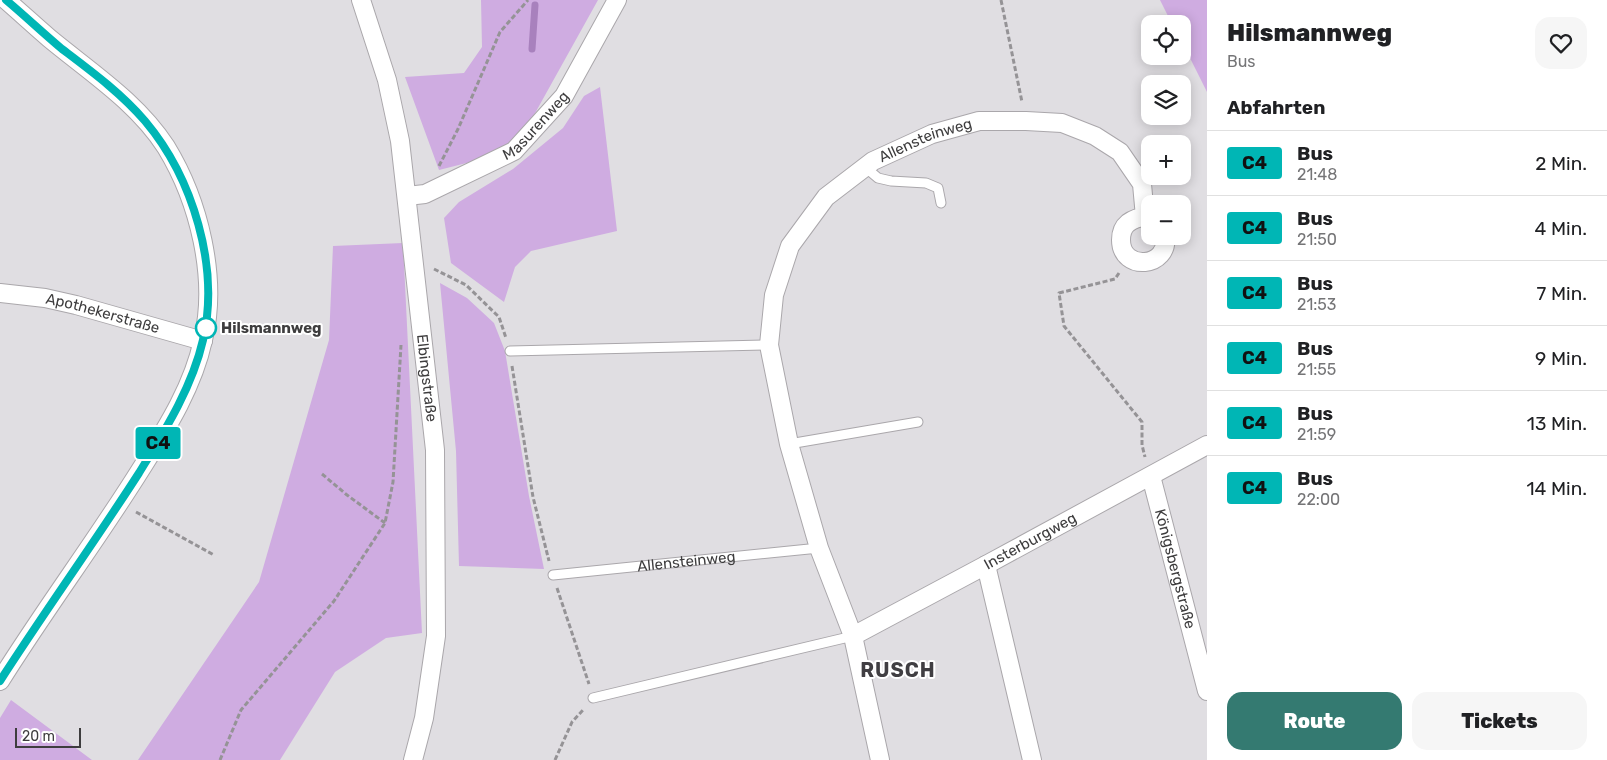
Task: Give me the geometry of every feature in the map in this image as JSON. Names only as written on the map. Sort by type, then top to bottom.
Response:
[{"type":"street","points":[[0,681],[120,503],[165,430],[189,382],[203,341],[208,307],[208,278],[205,253],[190,200],[180,174],[165,147],[125,99],[48,37],[6,0]]},
{"type":"street","name":"Elbingstraße","points":[[361,0],[387,80],[400,141],[436,450],[436,636],[424,718],[413,760]]},
{"type":"street","name":"Masurenweg","points":[[407,196],[425,194],[514,152],[564,96],[617,0]]},
{"type":"street","name":"Allensteinweg","points":[[880,760],[853,636],[819,548],[789,444],[769,345],[774,295],[790,246],[826,197],[865,167],[932,134],[979,121],[1026,120],[1062,123],[1095,136],[1120,152],[1142,184],[1144,195]]},
{"type":"street","name":"Allensteinweg","points":[[1128,257],[1121,246],[1121,236],[1125,226],[1134,219],[1141,218]]},
{"type":"street","points":[[1128,257],[1135,262],[1148,262],[1158,257],[1165,245]]},
{"type":"street","name":"Apothekerstraße","points":[[0,293],[76,304],[203,341]]},
{"type":"street","name":"Insterburgweg","points":[[853,636],[1207,445]]},
{"type":"street","name":"Königsbergstraße","points":[[1150,476],[1207,691]]},
{"type":"street","points":[[986,565],[1032,760]]},
{"type":"lane","points":[[865,167],[878,178],[891,181],[926,183],[938,188],[941,203]]},
{"type":"lane","points":[[510,351],[769,345]]},
{"type":"lane","points":[[789,444],[918,422]]},
{"type":"lane","name":"Allensteinweg","points":[[553,575],[819,548]]},
{"type":"lane","points":[[593,698],[853,636]]},
{"type":"path","points":[[1001,0],[1026,120]]},
{"type":"path","points":[[425,194],[458,129],[500,32],[527,1]]},
{"type":"path","points":[[1128,257],[1115,279],[1059,294],[1064,326],[1142,422],[1142,445],[1150,476]]},
{"type":"path","points":[[415,259],[466,285],[499,317],[510,351],[533,497],[553,575],[593,698],[572,722],[555,760]]},
{"type":"path","points":[[220,760],[241,710],[334,601],[384,523],[393,482],[402,338]]},
{"type":"path","points":[[322,474],[384,523]]},
{"type":"path","points":[[120,503],[214,555]]},
{"type":"shaded area","points":[[481,0],[598,0],[514,151],[439,170],[405,77],[464,73],[482,47]]},
{"type":"shaded area","points":[[1160,0],[1207,0],[1207,92],[1191,60],[1191,15],[1168,15]]},
{"type":"shaded area","points":[[600,87],[617,231],[531,251],[515,267],[504,302],[451,263],[444,218],[459,202],[513,169],[563,128],[584,96]]},
{"type":"shaded area","points":[[403,243],[422,633],[386,638],[335,672],[280,760],[138,760],[259,582],[329,340],[333,246]]},
{"type":"shaded area","points":[[440,283],[467,298],[494,323],[505,351],[529,496],[544,569],[459,566],[456,451]]},
{"type":"shaded area","points":[[11,700],[92,760],[0,760],[0,718]]},
{"type":"waterway","points":[[532,49],[535,5]]},
{"type":"bus line","name":"C4","points":[[0,681],[120,503],[165,430],[196,365],[203,341],[208,307],[208,278],[205,253],[198,224],[180,174],[165,147],[125,99],[48,37],[6,0]]},
{"type":"place","name":"Hilsmannweg","points":[[206,328]]},
{"type":"district","name":"RUSCH","points":[[898,670]]}]
